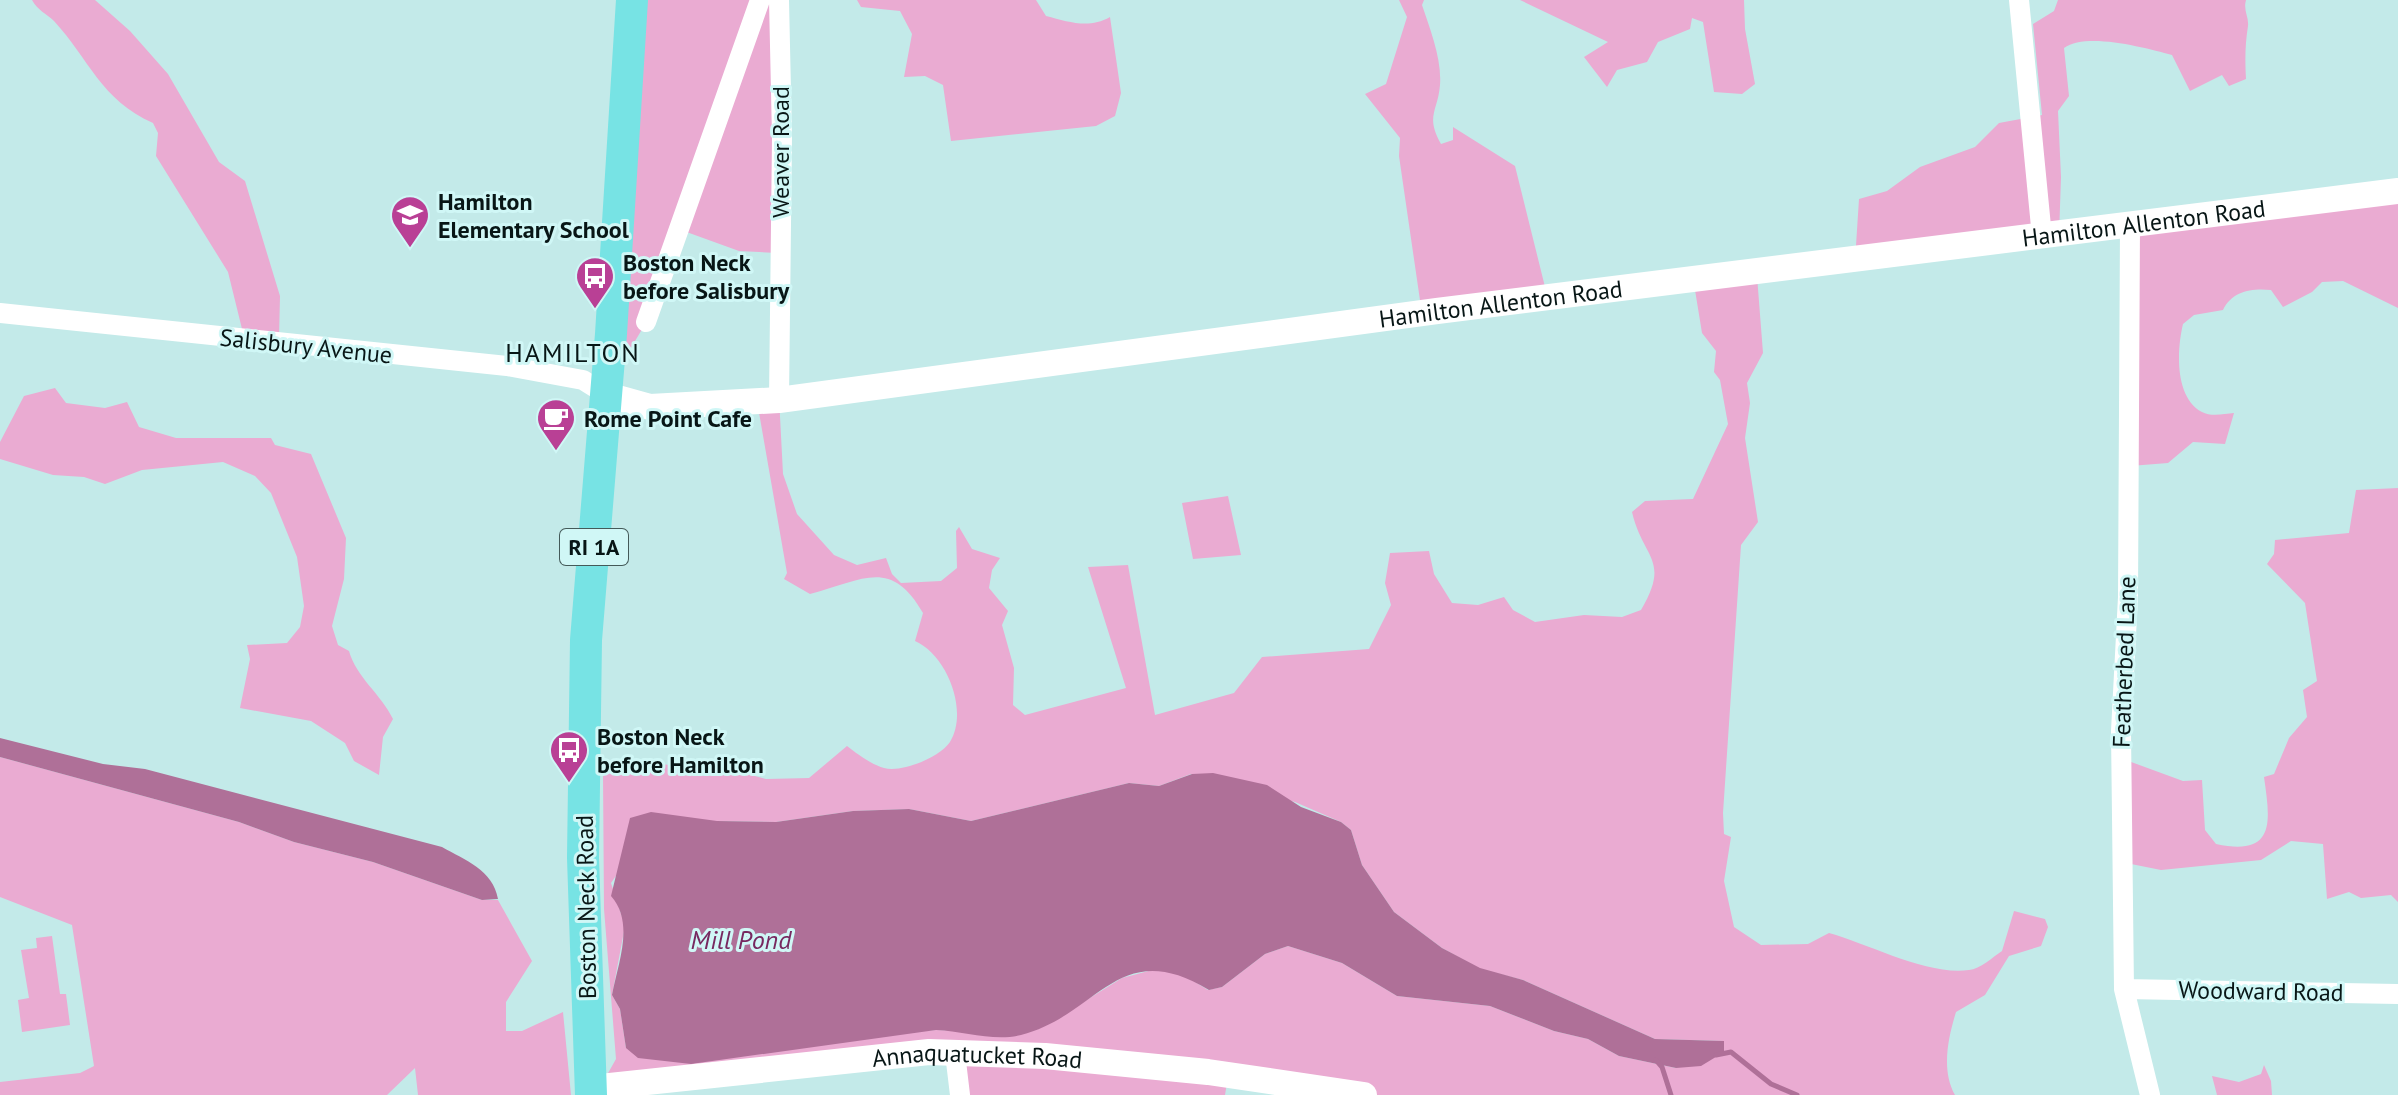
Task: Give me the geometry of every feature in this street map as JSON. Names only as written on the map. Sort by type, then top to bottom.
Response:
[{"type":"main road","name":"Boston Neck Road","points":[[591,1091],[583,858],[586,655],[607,395],[632,0]]},
{"type":"street","name":"Weaver Road","points":[[646,322],[760,0]]},
{"type":"street","name":"Weaver Road","points":[[779,0],[782,137],[779,400]]},
{"type":"street","points":[[2019,0],[2042,237]]},
{"type":"street","name":"Hamilton Allenton Road","points":[[607,395],[650,407],[779,400],[1437,311],[2398,191]]},
{"type":"street","name":"Featherbed Lane","points":[[2130,225],[2128,597],[2121,731],[2124,989],[2150,1095]]},
{"type":"street","name":"Salisbury Avenue","points":[[0,313],[507,366],[583,380],[607,395]]},
{"type":"street","name":"Woodward Road","points":[[2124,989],[2398,994]]},
{"type":"street","name":"Annaquatucket Road","points":[[591,1091],[807,1062],[929,1052],[1045,1056],[1208,1072],[1364,1095]]},
{"type":"street","points":[[955,1053],[960,1095]]},
{"type":"shaded area","points":[[32,0],[95,0],[130,31],[168,74],[219,162],[245,181],[280,296],[279,338],[243,333],[228,272],[156,156],[158,133],[153,123],[135,114],[108,91],[66,35]]},
{"type":"shaded area","points":[[633,0],[779,0],[777,253],[739,251],[681,230],[644,326],[622,363]]},
{"type":"shaded area","points":[[857,0],[1036,0],[1046,16],[1063,20],[1087,24],[1110,17],[1121,93],[1115,116],[1096,126],[951,141],[943,85],[925,76],[904,77],[912,34],[900,11],[861,7]]},
{"type":"shaded area","points":[[1399,0],[1424,0],[1422,5],[1439,65],[1440,85],[1433,120],[1441,144],[1453,140],[1453,127],[1515,166],[1548,299],[1422,314],[1399,156],[1400,138],[1365,94],[1386,84],[1407,17]]},
{"type":"shaded area","points":[[1520,0],[1744,0],[1745,29],[1755,84],[1742,94],[1714,92],[1703,22],[1692,18],[1690,29],[1658,42],[1647,62],[1617,70],[1607,87],[1584,57],[1608,42]]},
{"type":"shaded area","points":[[2058,0],[2246,0],[2246,79],[2229,86],[2222,75],[2190,91],[2172,55],[2101,41],[2074,43],[2064,48],[2069,96],[2058,111],[2061,177],[2059,236],[1855,261],[1859,199],[1887,191],[1920,167],[1975,147],[1999,123],[2042,115],[2033,24],[2054,11]]},
{"type":"shaded area","points":[[2398,192],[2398,308],[2343,281],[2322,282],[2312,292],[2283,307],[2271,290],[2257,290],[2237,295],[2223,310],[2194,315],[2183,324],[2181,334],[2179,359],[2182,384],[2193,405],[2202,412],[2213,415],[2234,413],[2225,444],[2193,442],[2168,463],[2130,466],[2131,228]]},
{"type":"shaded area","points":[[1757,276],[1763,353],[1747,383],[1750,403],[1745,438],[1758,522],[1741,545],[1723,813],[1724,834],[1731,837],[1724,881],[1734,927],[1761,945],[1808,944],[1829,933],[1917,964],[1953,971],[1978,967],[2002,951],[2014,911],[2045,919],[2048,927],[2041,946],[2009,956],[1985,995],[1956,1012],[1948,1043],[1947,1065],[1955,1095],[1359,1095],[1228,1077],[1225,1095],[959,1095],[955,1056],[603,1082],[616,1059],[604,909],[603,774],[613,764],[699,765],[704,771],[740,772],[766,779],[809,778],[847,746],[879,766],[900,768],[938,753],[950,742],[955,729],[956,700],[952,685],[937,658],[915,641],[923,613],[899,584],[874,577],[810,594],[784,579],[787,573],[757,401],[779,397],[783,474],[797,514],[834,555],[857,565],[886,558],[892,574],[901,583],[941,581],[957,568],[956,531],[959,527],[972,549],[1000,558],[992,570],[989,588],[1008,611],[1002,625],[1014,668],[1013,705],[1025,715],[1126,688],[1088,567],[1128,565],[1155,715],[1234,693],[1262,657],[1369,649],[1391,605],[1385,583],[1390,553],[1429,551],[1434,574],[1452,603],[1478,605],[1504,597],[1513,610],[1535,622],[1584,615],[1622,617],[1641,610],[1650,593],[1654,569],[1632,512],[1645,501],[1693,499],[1728,424],[1720,380],[1714,372],[1716,351],[1702,333],[1695,290]],"holes":[[[1191,774],[1295,802],[1341,822],[1351,830],[1362,865],[1394,912],[1442,948],[1480,969],[1523,980],[1655,1039],[1724,1041],[1676,1068],[1619,1056],[1588,1039],[1554,1031],[1490,1006],[1397,996],[1342,963],[1288,946],[1265,954],[1222,987],[1208,990],[1184,975],[1160,968],[1122,978],[1051,1022],[984,1036],[972,1031],[936,1030],[626,1048],[620,1009],[612,995],[625,926],[611,883],[620,870],[717,821],[776,822],[853,811],[909,809],[971,821],[1129,783],[1159,786]]]},
{"type":"shaded area","points":[[55,388],[66,403],[105,408],[127,402],[139,427],[176,438],[271,438],[275,445],[311,454],[346,538],[344,579],[332,626],[338,645],[349,651],[357,669],[393,719],[383,737],[379,775],[354,761],[345,743],[311,721],[240,708],[250,659],[247,645],[287,643],[300,627],[304,606],[297,557],[271,493],[255,476],[223,462],[142,470],[105,484],[84,477],[53,475],[0,459],[0,442],[24,396]]},
{"type":"shaded area","points":[[2398,488],[2398,902],[2391,895],[2361,898],[2349,892],[2327,899],[2323,844],[2291,841],[2261,860],[2161,870],[2126,863],[2123,759],[2183,781],[2202,780],[2205,830],[2216,844],[2236,847],[2260,840],[2268,821],[2264,777],[2274,774],[2289,738],[2307,717],[2303,690],[2317,681],[2305,603],[2267,564],[2274,554],[2275,540],[2349,533],[2356,490]]},
{"type":"shaded area","points":[[1228,496],[1241,555],[1193,559],[1182,503]]},
{"type":"shaded area","points":[[0,757],[239,822],[294,842],[373,862],[482,900],[498,900],[532,961],[506,1002],[506,1031],[522,1031],[563,1012],[571,1095],[418,1095],[415,1068],[387,1095],[0,1095],[0,1082],[80,1073],[94,1066],[72,925],[0,897]]},
{"type":"shaded area","points":[[52,936],[60,994],[66,994],[70,1025],[22,1032],[18,1000],[29,998],[21,950],[37,948],[36,938]]},
{"type":"shaded area","points":[[2264,1065],[2271,1081],[2272,1095],[2217,1095],[2212,1076],[2239,1082],[2261,1074]]},
{"type":"water","points":[[0,738],[103,764],[145,769],[442,847],[484,873],[498,899],[482,900],[373,862],[294,842],[239,822],[0,757]]},
{"type":"water","name":"Mill Pond","points":[[1213,773],[1267,785],[1301,807],[1341,822],[1351,830],[1362,865],[1394,912],[1442,948],[1480,968],[1523,980],[1655,1039],[1724,1041],[1724,1052],[1701,1066],[1676,1068],[1619,1056],[1588,1039],[1554,1031],[1490,1006],[1397,996],[1342,963],[1288,946],[1265,954],[1222,987],[1209,990],[1178,975],[1152,971],[1130,975],[1110,984],[1048,1025],[1011,1037],[936,1030],[691,1064],[638,1058],[626,1048],[620,1009],[612,995],[623,944],[622,918],[611,896],[630,818],[651,812],[717,821],[776,822],[853,811],[909,809],[971,821],[1129,783],[1159,786],[1192,774]]},
{"type":"waterway","points":[[1716,1055],[1731,1052],[1771,1084],[1797,1095]]},
{"type":"waterway","points":[[1656,1060],[1662,1067],[1671,1095]]},
{"type":"place","name":"Hamilton Elementary School","points":[[410,249]]},
{"type":"place","name":"Boston Neck before Salisbury","points":[[595,310]]},
{"type":"place","name":"Rome Point Cafe","points":[[556,452]]},
{"type":"place","name":"Boston Neck before Hamilton","points":[[569,784]]},
{"type":"district","name":"HAMILTON","points":[[573,352]]}]
